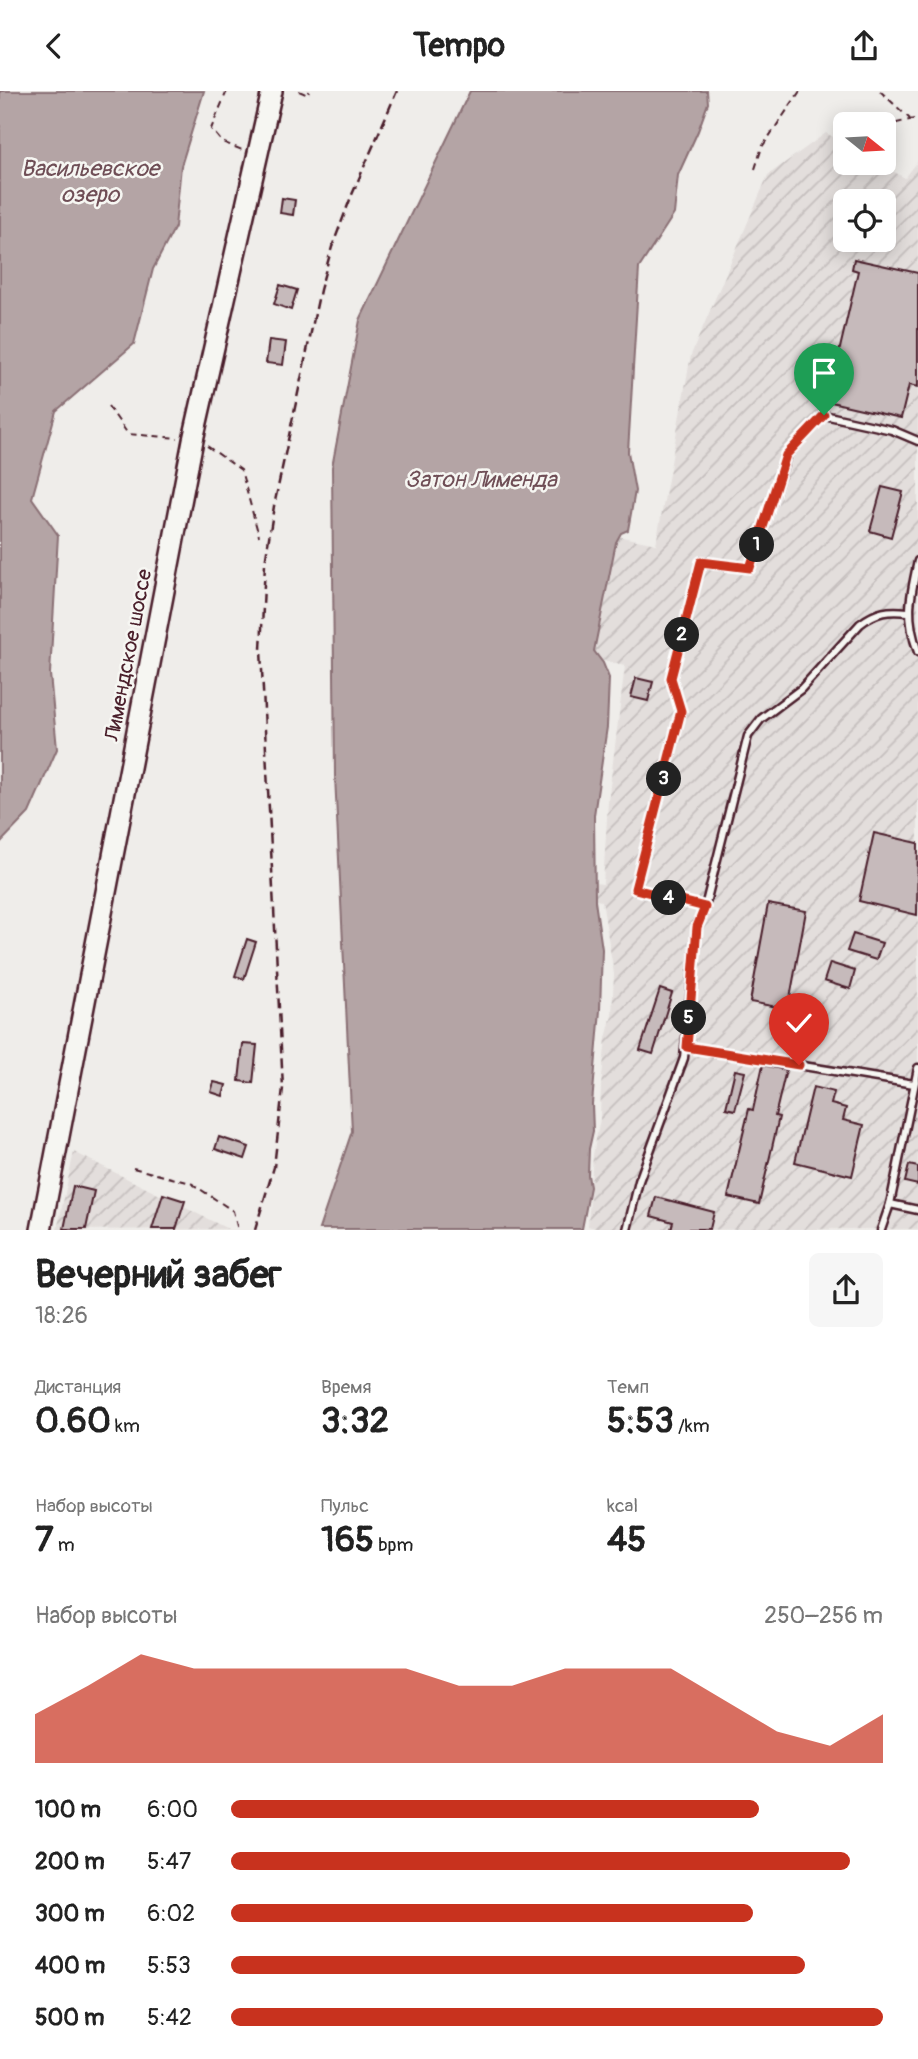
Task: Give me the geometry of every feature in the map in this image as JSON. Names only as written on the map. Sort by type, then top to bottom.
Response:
[{"type":"main road","name":"Лимендское шоссе","points":[[41,1230],[193,440],[272,91]]},
{"type":"lane","points":[[635,889],[681,711],[671,678],[701,562],[750,568],[786,455],[824,415],[892,430],[918,441]]},
{"type":"lane","points":[[918,561],[908,613],[918,652]]},
{"type":"lane","points":[[627,1230],[639,1181],[687,1047],[696,935],[745,747],[753,726],[800,689],[869,617],[886,610],[908,613]]},
{"type":"lane","points":[[687,1047],[914,1084]]},
{"type":"lane","points":[[881,1230],[890,1204],[918,1068]]},
{"type":"lane","points":[[890,1204],[918,1210]]},
{"type":"path","points":[[228,91],[211,129],[222,142],[259,157]]},
{"type":"path","points":[[299,91],[308,95],[310,91]]},
{"type":"path","points":[[755,169],[762,148],[800,91]]},
{"type":"path","points":[[880,91],[910,119]]},
{"type":"path","points":[[896,123],[918,118]]},
{"type":"path","points":[[108,405],[128,434],[193,440],[212,447],[242,470],[258,536]]},
{"type":"path","points":[[635,889],[705,907]]},
{"type":"path","points":[[133,1168],[191,1183],[233,1211],[238,1230]]},
{"type":"shaded area","points":[[826,133],[833,137],[833,175],[896,173],[905,178],[918,161],[918,1229],[602,1230],[588,1226],[593,1155],[600,1119],[601,1086],[606,1038],[612,1015],[614,974],[602,901],[568,896],[569,880],[603,884],[608,802],[625,666],[583,656],[608,534],[656,544],[691,355],[768,175]]},
{"type":"shaded area","points":[[74,1152],[228,1229],[57,1230]]},
{"type":"water","name":"Васильевское озеро","points":[[0,91],[204,91],[181,166],[175,227],[153,269],[134,344],[56,411],[32,498],[58,535],[50,674],[57,749],[29,813],[0,843]]},
{"type":"water","name":"Затон Лименда","points":[[470,91],[707,91],[708,103],[678,175],[674,214],[639,268],[628,452],[635,491],[628,530],[621,533],[616,542],[594,651],[609,678],[607,727],[594,815],[595,901],[602,949],[592,1104],[593,1131],[589,1149],[590,1187],[582,1229],[319,1229],[352,1131],[335,776],[332,467],[360,320]]},
{"type":"building","points":[[282,198],[295,200],[293,215],[280,213]]},
{"type":"building","points":[[854,259],[918,273],[918,387],[909,385],[901,418],[822,400],[824,390],[830,391],[858,271],[852,269]]},
{"type":"building","points":[[280,285],[297,290],[291,310],[274,304]]},
{"type":"building","points":[[269,340],[286,342],[283,365],[266,363]]},
{"type":"building","points":[[882,487],[903,492],[891,537],[870,531]]},
{"type":"building","points":[[636,678],[653,682],[648,701],[631,697]]},
{"type":"building","points":[[874,833],[918,843],[917,915],[859,901]]},
{"type":"building","points":[[768,904],[806,911],[788,1009],[750,1002]]},
{"type":"building","points":[[853,934],[882,943],[876,960],[847,951]]},
{"type":"building","points":[[247,939],[256,942],[244,979],[235,976]]},
{"type":"building","points":[[830,963],[855,971],[850,989],[824,981]]},
{"type":"building","points":[[660,989],[672,993],[653,1054],[640,1050]]},
{"type":"building","points":[[243,1044],[257,1045],[253,1083],[239,1081]]},
{"type":"building","points":[[763,1065],[786,1070],[775,1116],[779,1117],[759,1204],[728,1197],[749,1109],[753,1110]]},
{"type":"building","points":[[735,1070],[745,1072],[735,1110],[726,1108]]},
{"type":"building","points":[[214,1082],[226,1085],[223,1096],[211,1092]]},
{"type":"building","points":[[813,1087],[834,1092],[831,1104],[846,1108],[843,1120],[864,1125],[852,1176],[795,1162]]},
{"type":"building","points":[[219,1137],[249,1147],[245,1159],[215,1149]]},
{"type":"building","points":[[909,1165],[918,1167],[918,1185],[905,1182]]},
{"type":"building","points":[[73,1186],[94,1191],[86,1229],[64,1229]]},
{"type":"building","points":[[163,1194],[185,1201],[176,1229],[152,1229]]},
{"type":"building","points":[[656,1197],[714,1212],[710,1229],[671,1229],[673,1222],[651,1216]]},
{"type":"railway","points":[[255,1230],[274,1167],[283,1088],[261,650],[265,563],[274,506],[320,290],[332,247],[397,91]]},
{"type":"route","points":[[799,1065],[687,1047],[697,927],[705,907],[635,889],[681,711],[671,678],[701,562],[750,568],[786,455],[824,415]]}]
